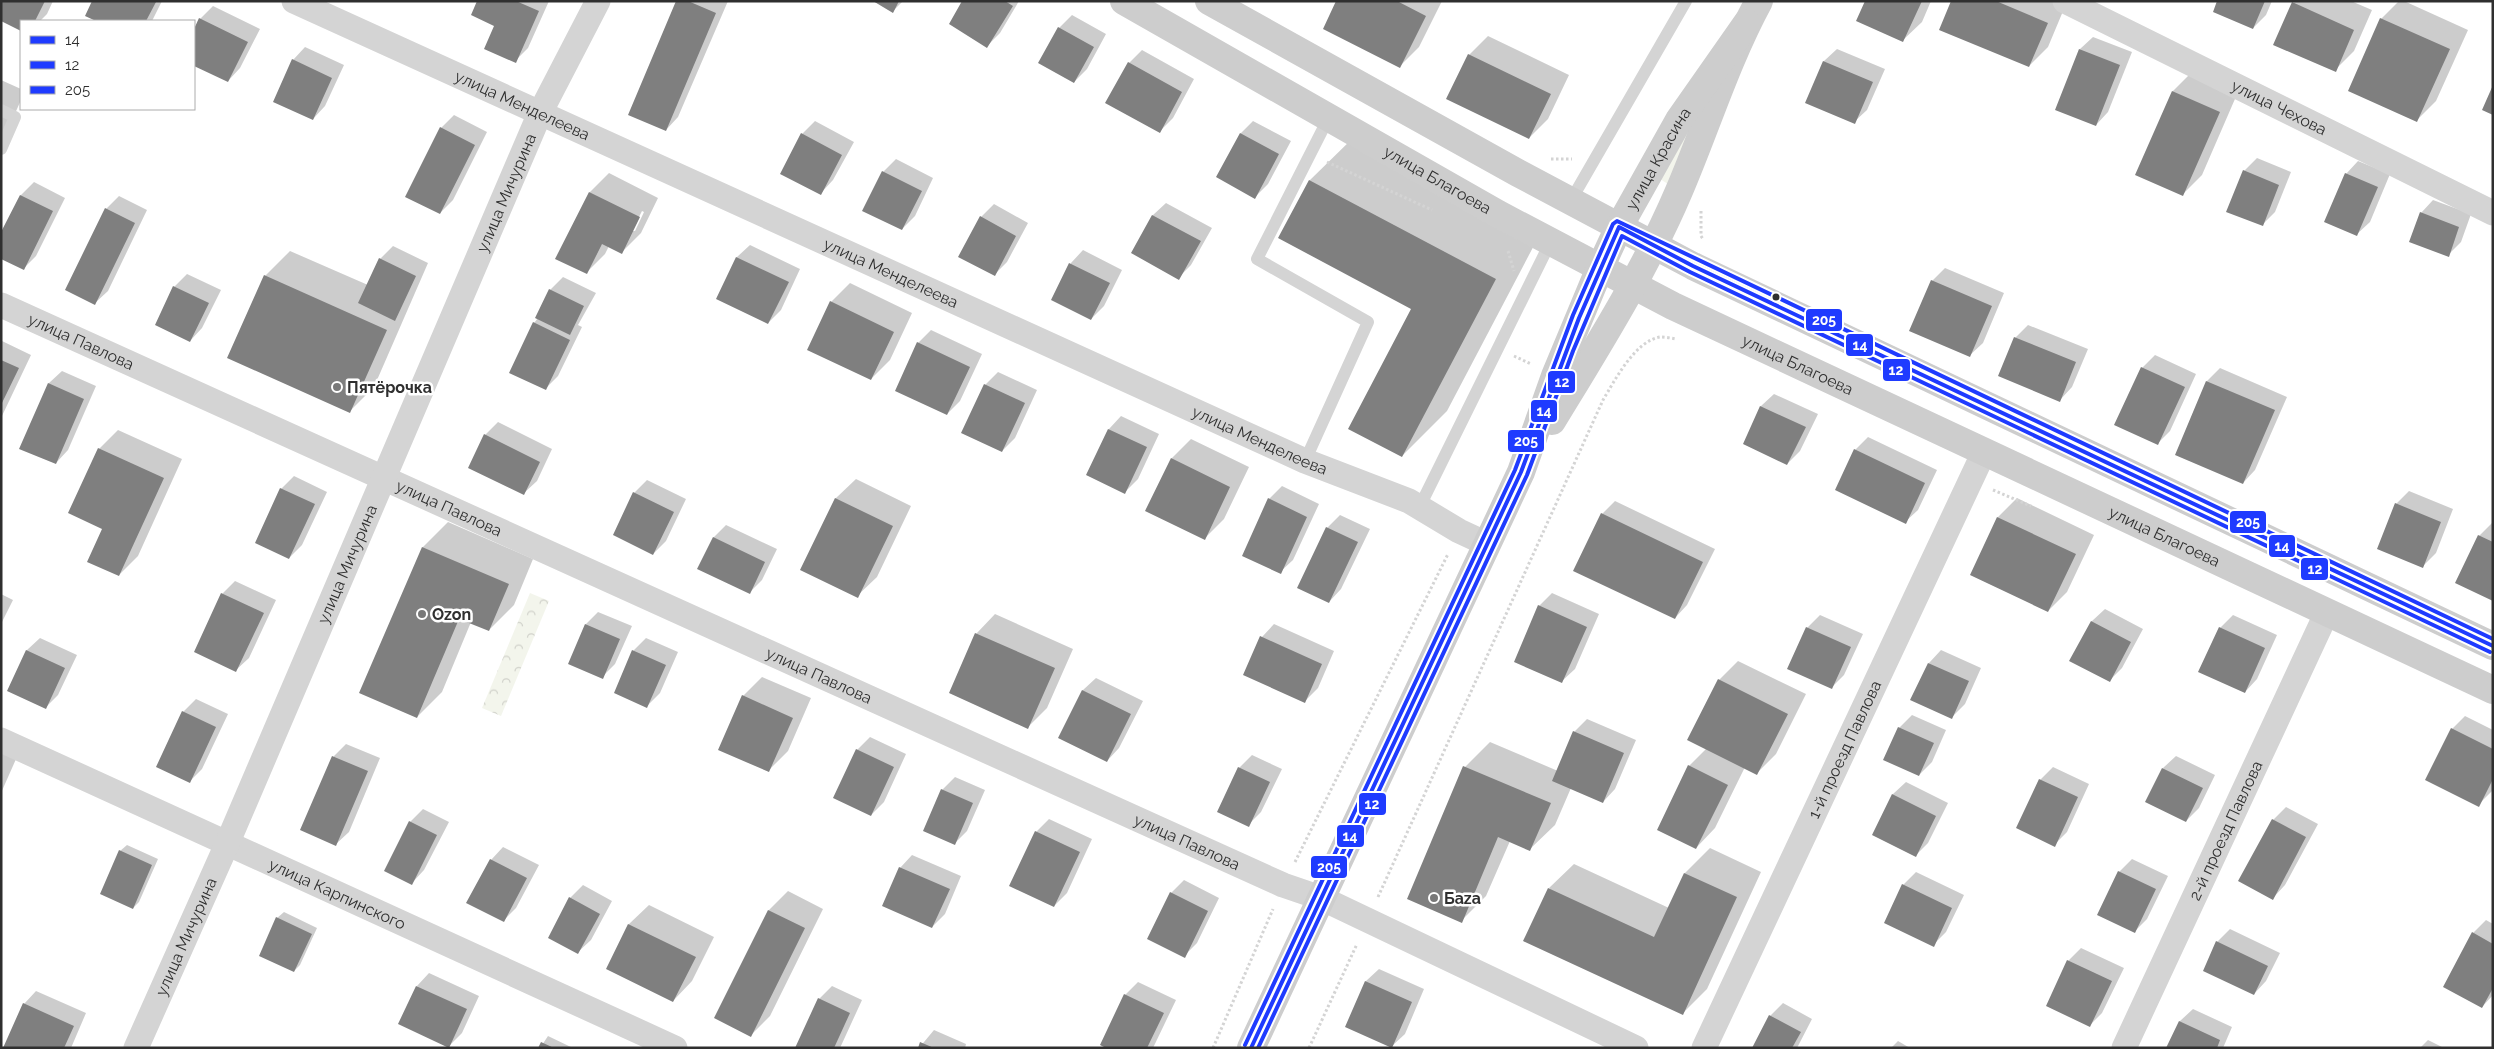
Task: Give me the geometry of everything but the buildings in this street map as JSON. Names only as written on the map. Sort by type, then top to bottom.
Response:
[{"type":"main road","name":"улица Благоева","points":[[1124,1],[1550,243],[1673,306],[2493,690]]},
{"type":"main road","points":[[1209,1],[1570,202],[1652,245],[2493,646]]},
{"type":"main road","name":"улица Красина","points":[[1521,472],[1555,376],[1600,268],[1619,228],[1679,120],[1753,12]]},
{"type":"main road","name":"улица Красина","points":[[1251,1048],[1521,472],[1632,284],[1679,192],[1753,12]]},
{"type":"street","name":"улица Менделеева","points":[[294,1],[1305,461],[1420,506],[1459,532],[1487,544]]},
{"type":"street","name":"улица Мичурина","points":[[136,1048],[227,844],[540,113],[598,1]]},
{"type":"street","name":"улица Чехова","points":[[2065,1],[2493,212]]},
{"type":"street","name":"улица Павлова","points":[[1,304],[1284,885],[1321,898],[1636,1048]]},
{"type":"street","name":"1-й проезд Павлова","points":[[1704,1048],[1984,452]]},
{"type":"street","name":"2-й проезд Павлова","points":[[2124,1048],[2327,612]]},
{"type":"street","name":"улица Карпинского","points":[[1,740],[675,1048]]},
{"type":"lane","points":[[1570,202],[1686,1]]},
{"type":"lane","points":[[1,110],[16,116],[1,149]]},
{"type":"lane","points":[[1305,461],[1368,322],[1257,260],[1329,116]]},
{"type":"lane","points":[[1420,506],[1550,243]]},
{"type":"path","points":[[1310,154],[1434,211]]},
{"type":"path","points":[[1501,246],[1508,251],[1516,279]]},
{"type":"path","points":[[1309,1048],[1603,400],[1621,370],[1645,343],[1661,337],[1678,339]]},
{"type":"path","points":[[1972,480],[2035,508]]},
{"type":"path","points":[[1213,1048],[1284,885],[1459,532]]},
{"type":"green space","points":[[1702,103],[1668,184],[1660,179]]},
{"type":"green space","points":[[530,593],[549,601],[501,716],[482,708]]},
{"type":"transit line","name":"205","points":[[1245,1045],[1515,470],[1573,315],[1613,224],[1617,221],[2493,639]]},
{"type":"transit line","name":"14","points":[[1251,1048],[1521,472],[1579,318],[1619,227],[1693,266],[2493,646]]},
{"type":"transit line","name":"12","points":[[1258,1048],[1527,475],[1573,351],[1622,236],[1690,272],[2490,652]]},
{"type":"place","name":"Пятёрочка","points":[[337,387]]},
{"type":"place","name":"Ozon","points":[[422,614]]},
{"type":"place","name":"Баza","points":[[1434,898]]}]
